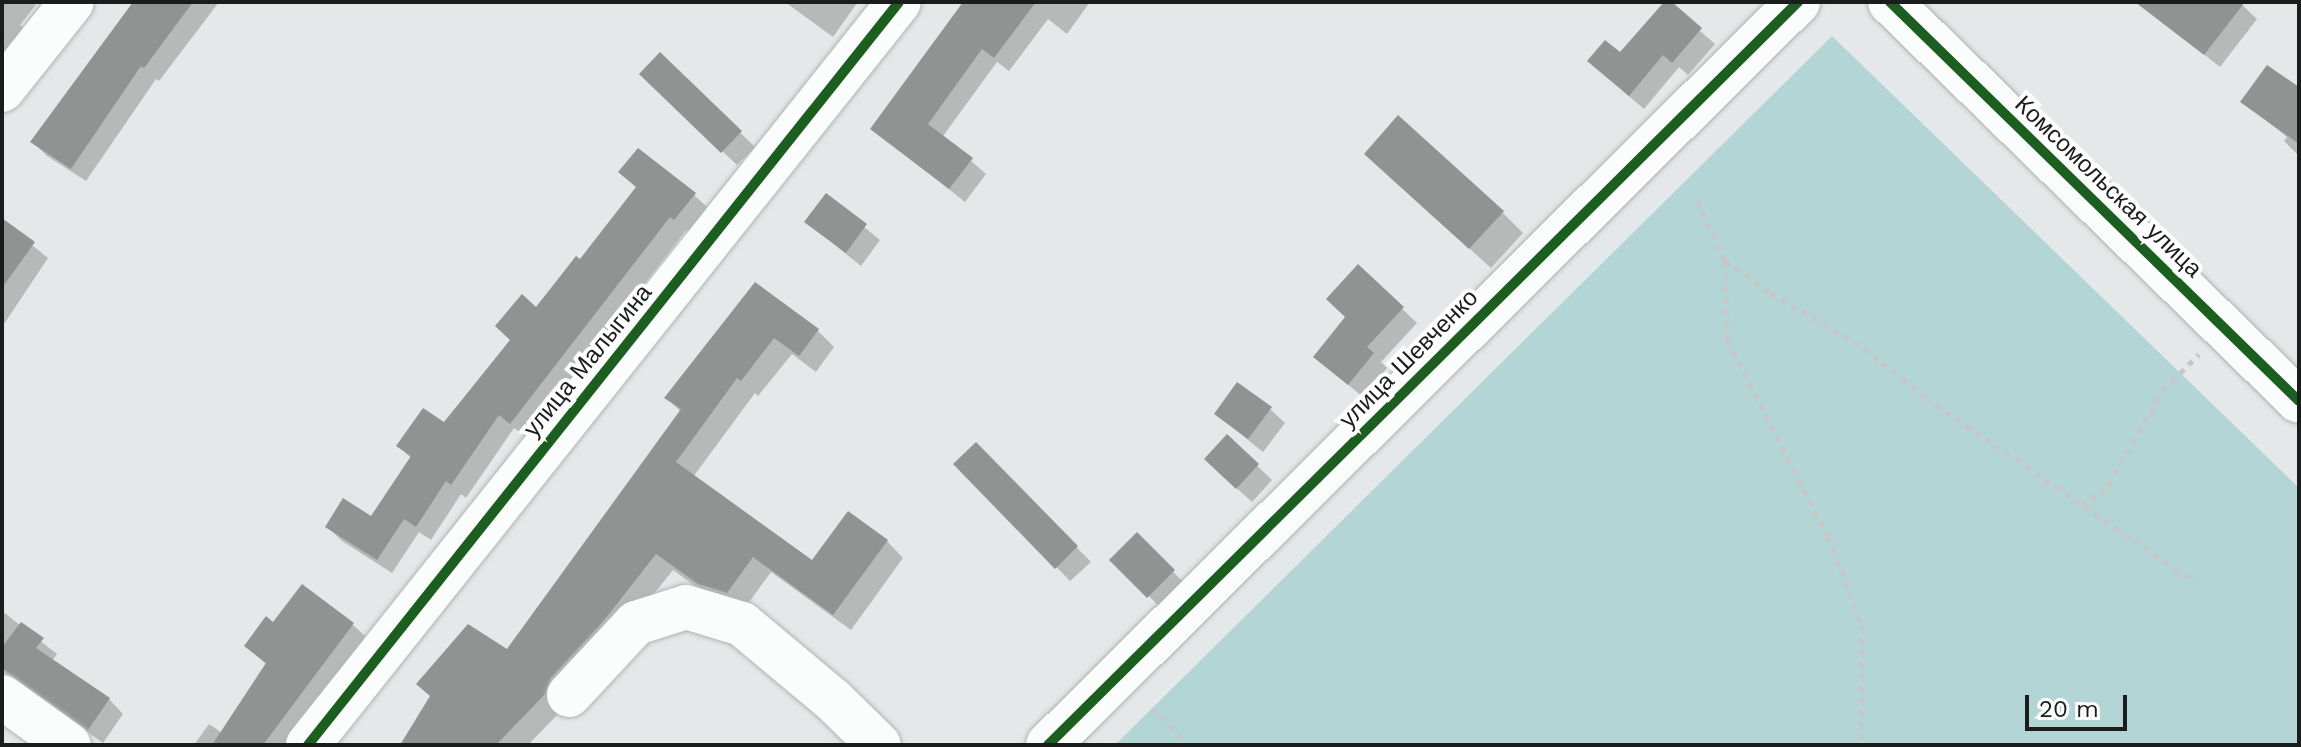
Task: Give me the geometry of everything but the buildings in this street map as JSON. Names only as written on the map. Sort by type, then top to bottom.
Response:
[{"type":"street","points":[[2,90],[72,2]]},
{"type":"street","name":"улица Малыгина","points":[[308,745],[899,2]]},
{"type":"street","name":"улица Шевченко","points":[[1048,745],[1798,2]]},
{"type":"street","name":"Комсомольская улица","points":[[1890,2],[2299,401]]},
{"type":"street","points":[[569,695],[636,623],[686,607],[742,624],[879,745]]},
{"type":"street","points":[[2,697],[69,745]]},
{"type":"street","points":[[2,726],[28,745]]},
{"type":"path","points":[[1697,201],[1725,261],[1727,340],[1828,537],[1862,626],[1861,745]]},
{"type":"path","points":[[1725,261],[1771,293],[1864,348],[1926,398],[2196,583]]},
{"type":"path","points":[[2082,507],[2108,485],[2163,390],[2205,348]]},
{"type":"path","points":[[1152,708],[1188,745]]},
{"type":"shaded area","points":[[1832,36],[2299,488],[2299,745],[1115,745]]},
{"type":"cycle path","points":[[308,745],[899,2]]},
{"type":"cycle path","points":[[1048,745],[1798,2]]},
{"type":"cycle path","points":[[1890,2],[2299,401]]}]
